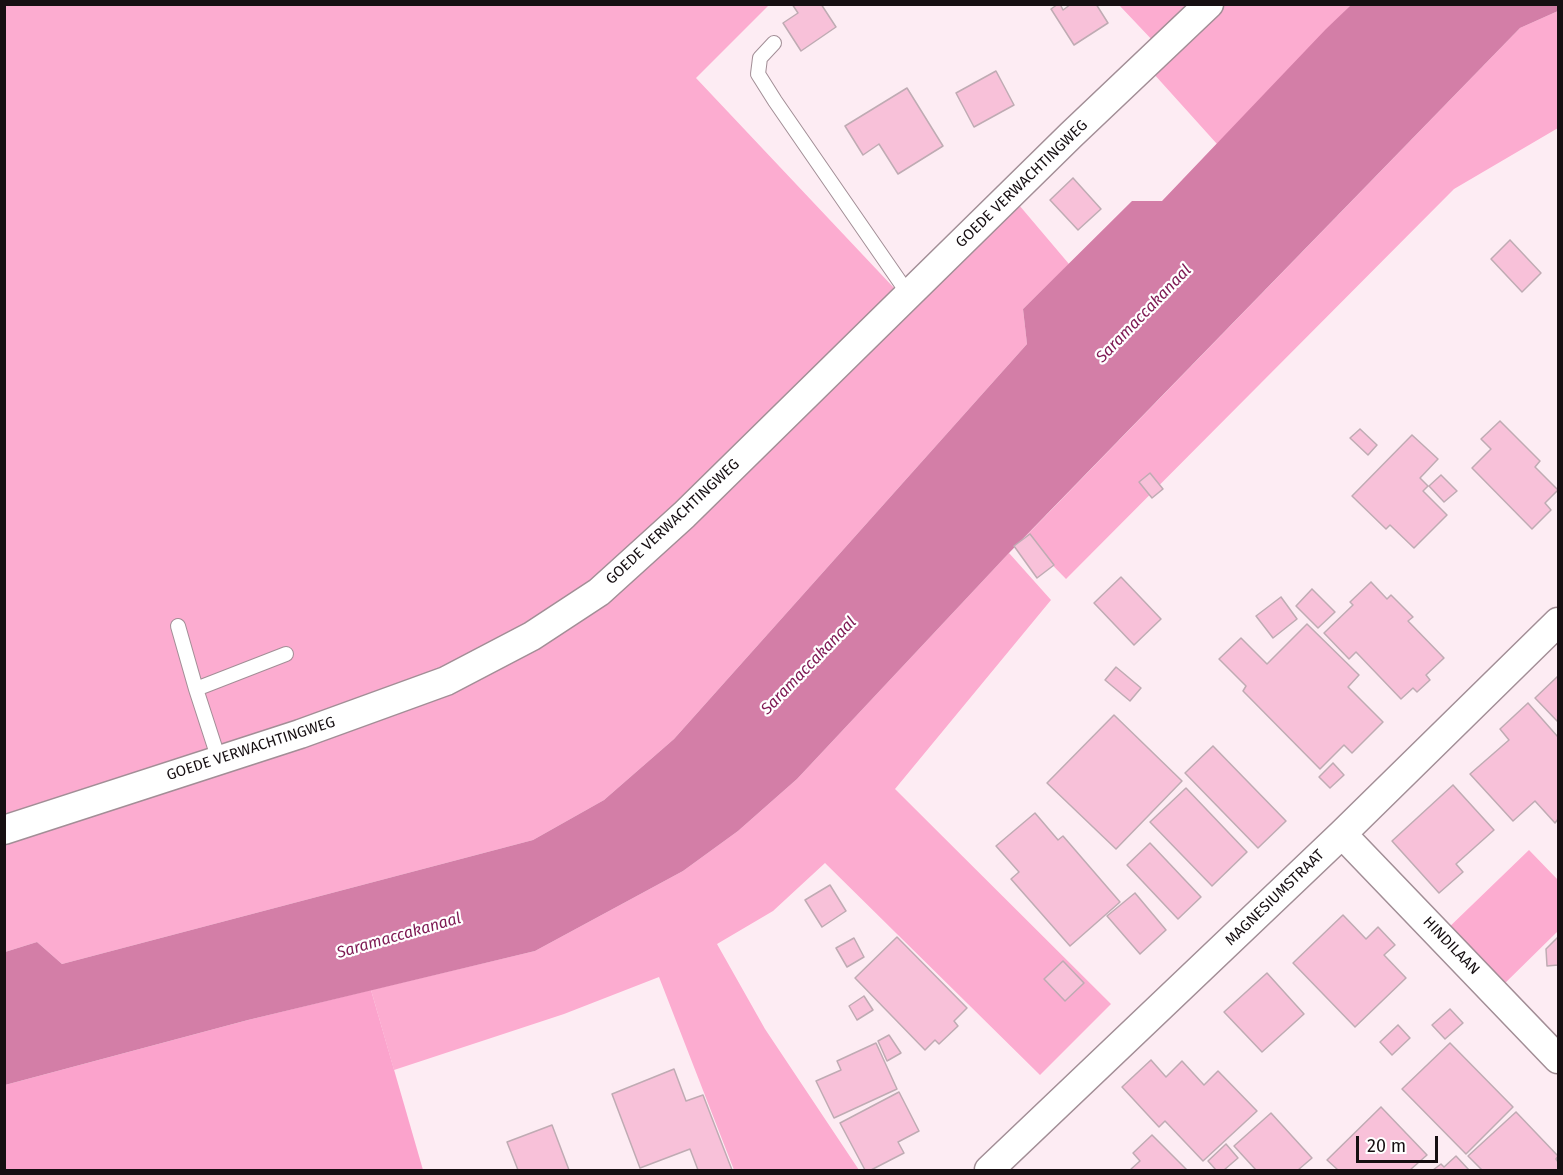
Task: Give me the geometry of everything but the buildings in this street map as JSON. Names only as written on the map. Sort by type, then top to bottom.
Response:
[{"type":"street","name":"GOEDE VERWACHTINGWEG","points":[[4,830],[300,734],[446,681],[532,636],[599,592],[684,515],[1071,135],[1209,4]]},
{"type":"street","name":"MAGNESIUMSTRAAT","points":[[989,1170],[1342,834],[1558,622]]},
{"type":"street","name":"HINDILAAN","points":[[1342,834],[1558,1059]]},
{"type":"lane","points":[[774,43],[760,58],[758,74],[909,295]]},
{"type":"lane","points":[[178,626],[219,760]]},
{"type":"lane","points":[[196,689],[286,654]]},
{"type":"shaded area","points":[[4,5],[769,5],[696,78],[895,289],[665,513],[581,591],[473,657],[398,686],[5,819]]},
{"type":"shaded area","points":[[1119,5],[1196,5],[1155,43]]},
{"type":"shaded area","points":[[1223,5],[1351,5],[1217,144],[1153,73]]},
{"type":"shaded area","points":[[1558,11],[1558,128],[1454,189],[1066,579],[1025,537],[1520,28]]},
{"type":"shaded area","points":[[1019,205],[1069,264],[1023,309],[1027,344],[674,739],[604,800],[533,840],[62,964],[37,942],[5,952],[5,842],[502,665]]},
{"type":"shaded area","points":[[1009,553],[1051,600],[895,789],[1111,1004],[1040,1075],[825,863],[773,911],[717,944],[765,1029],[859,1170],[734,1170],[659,977],[564,1014],[394,1070],[371,990],[535,951],[683,871],[738,831],[797,779]]},
{"type":"shaded area","points":[[1529,850],[1558,880],[1558,931],[1498,990],[1443,933]]},
{"type":"shaded area","points":[[371,990],[423,1170],[5,1170],[5,1085],[248,1020]]},
{"type":"water","name":"Saramaccakanaal","points":[[1351,5],[1558,5],[1558,11],[1520,28],[1009,553],[797,779],[738,831],[683,871],[535,951],[248,1020],[5,1085],[5,952],[37,942],[62,964],[533,840],[604,800],[674,739],[1027,344],[1023,309],[1132,201],[1162,201]]}]
